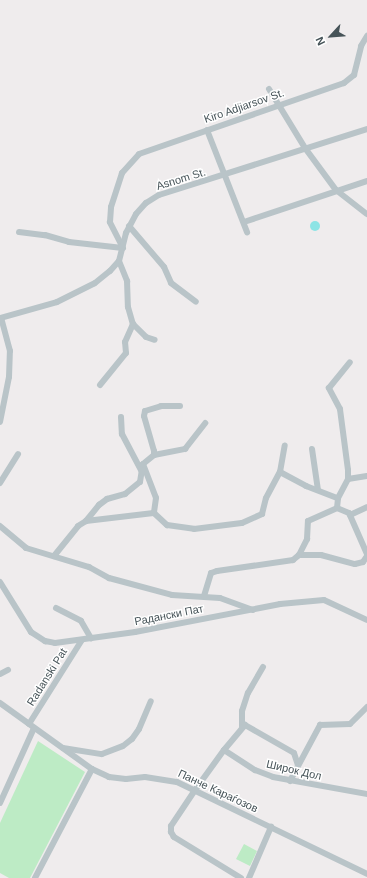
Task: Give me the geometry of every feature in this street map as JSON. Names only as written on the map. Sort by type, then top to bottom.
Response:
[{"type":"street","points":[[367,36],[361,46],[367,50]]},
{"type":"street","name":"Kiro Adjiarsov St.","points":[[123,248],[110,222],[111,207],[122,173],[139,154],[279,104],[344,83],[354,75],[361,46]]},
{"type":"street","points":[[269,89],[305,148],[336,190],[367,214]]},
{"type":"street","points":[[208,130],[227,175],[247,232]]},
{"type":"street","name":"Asnom St.","points":[[0,318],[57,302],[104,275],[119,261],[129,226],[146,203],[159,195],[227,175],[305,148],[367,130]]},
{"type":"street","points":[[244,222],[336,190],[367,181]]},
{"type":"street","points":[[129,226],[164,267],[171,283],[196,302]]},
{"type":"street","points":[[19,232],[45,235],[69,242],[123,248]]},
{"type":"street","points":[[119,261],[128,281],[128,307],[133,324],[146,337],[154,340]]},
{"type":"street","points":[[0,318],[10,351],[9,378],[0,422]]},
{"type":"street","points":[[100,385],[126,352],[125,342],[133,324]]},
{"type":"street","points":[[337,508],[338,498],[348,479],[340,409],[329,388],[350,362]]},
{"type":"street","points":[[154,455],[145,411],[161,406],[180,406]]},
{"type":"street","points":[[121,417],[122,434],[142,472]]},
{"type":"street","points":[[54,556],[78,526],[86,521],[99,505],[106,499],[125,494],[140,482],[143,464],[154,455],[185,449],[205,423]]},
{"type":"street","points":[[86,521],[154,513],[167,525],[194,529],[242,523],[258,518],[262,514],[266,498],[280,472],[285,445]]},
{"type":"street","points":[[312,449],[318,490]]},
{"type":"street","points":[[0,483],[18,454]]},
{"type":"street","points":[[143,464],[156,498],[154,513]]},
{"type":"street","points":[[280,472],[338,498]]},
{"type":"street","points":[[348,479],[367,476]]},
{"type":"street","points":[[350,515],[367,507]]},
{"type":"street","points":[[204,596],[211,573],[237,566],[287,561],[299,555],[322,555],[355,564],[363,562],[367,555],[350,515],[347,511],[337,508],[308,521],[307,539],[299,555]]},
{"type":"street","points":[[0,526],[26,548],[89,567],[109,578],[172,595],[220,598],[253,610]]},
{"type":"street","name":"Радански Пат","points":[[0,582],[27,626],[38,637],[55,643],[82,640],[280,604],[324,600],[367,620]]},
{"type":"street","points":[[56,608],[81,621],[91,638]]},
{"type":"street","name":"Radanski Pat","points":[[0,803],[32,726],[82,640]]},
{"type":"street","points":[[241,878],[174,836],[171,832],[171,826],[195,790],[242,726],[242,711],[248,694],[263,667]]},
{"type":"street","points":[[0,674],[8,670]]},
{"type":"street","points":[[60,747],[102,754],[123,746],[139,729],[151,701]]},
{"type":"street","name":"Панче Караѓозов","points":[[0,703],[92,769],[109,777],[126,779],[162,778],[195,790],[367,874]]},
{"type":"street","points":[[290,781],[320,725],[350,724],[367,707]]},
{"type":"street","points":[[242,726],[250,727],[294,753],[298,765]]},
{"type":"street","name":"Широк Дол","points":[[224,750],[255,770],[290,781],[367,794]]},
{"type":"street","points":[[35,878],[92,769]]},
{"type":"street","points":[[249,878],[271,827]]},
{"type":"green space","points":[[38,741],[85,772],[30,878],[9,878],[0,873],[0,823]]},
{"type":"green space","points":[[244,844],[257,851],[250,866],[236,859]]},
{"type":"water","points":[[313,221],[317,221],[319,222],[319,230],[313,231],[310,228],[310,224]]}]
